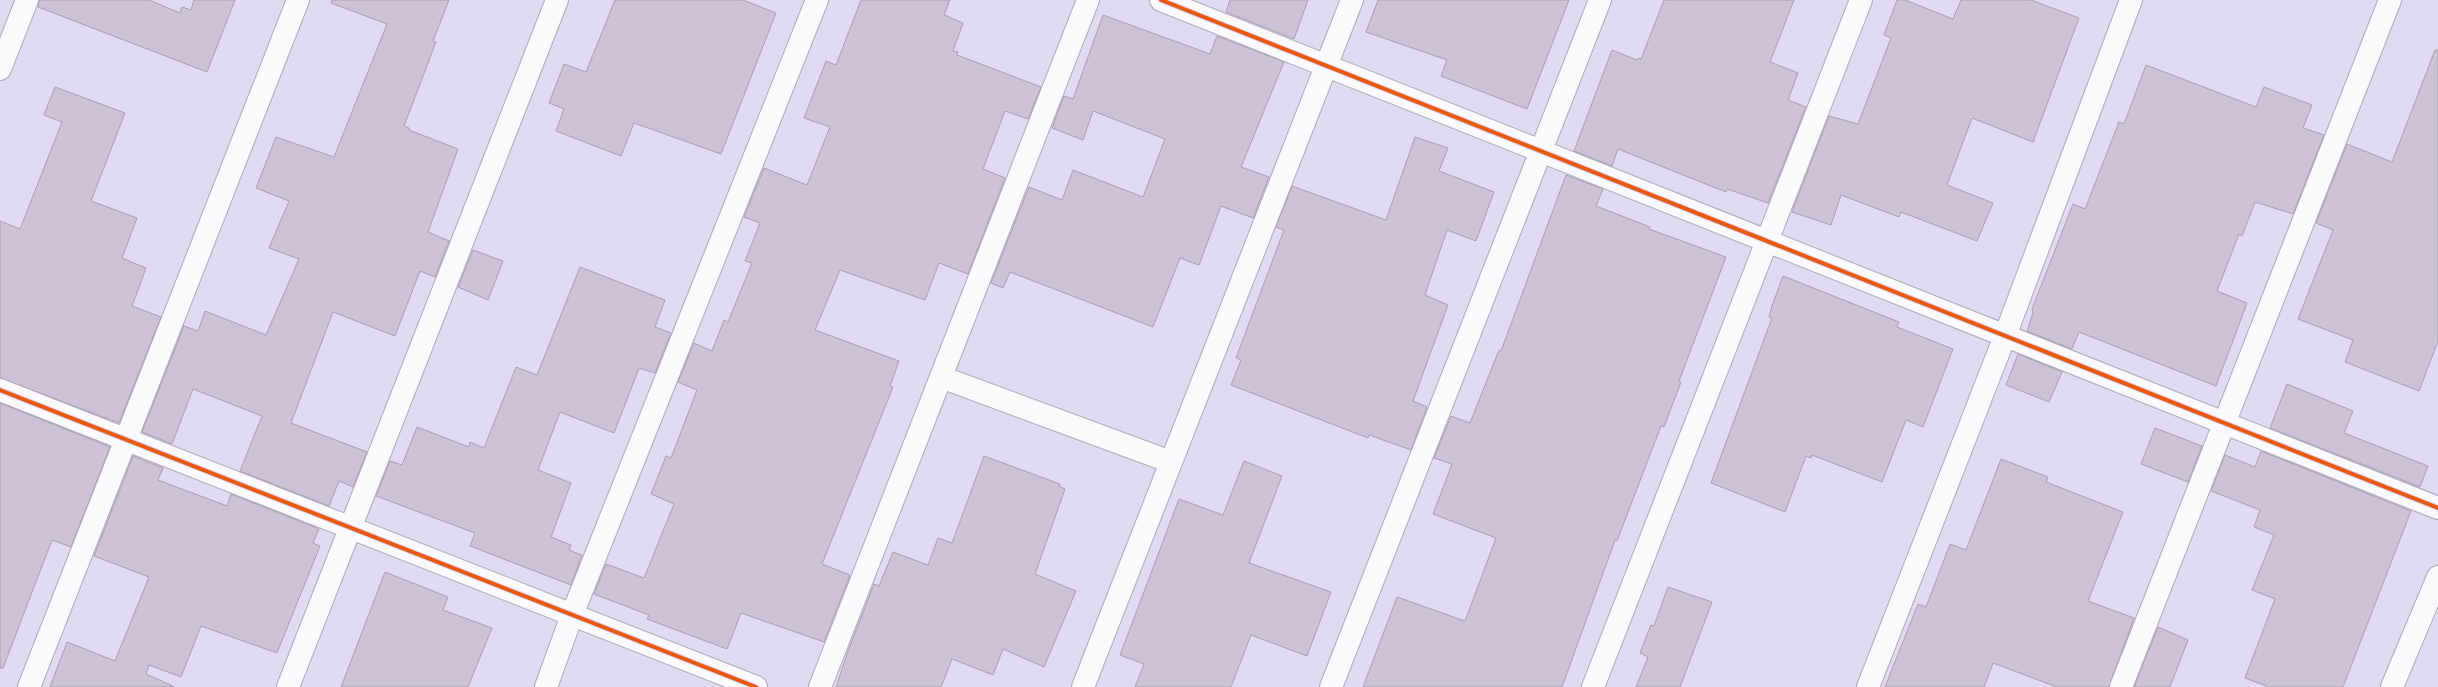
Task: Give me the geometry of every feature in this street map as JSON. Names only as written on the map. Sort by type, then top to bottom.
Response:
[{"type":"street","points":[[0,69],[27,0]]},
{"type":"street","points":[[29,687],[298,0]]},
{"type":"street","points":[[288,687],[557,0]]},
{"type":"street","points":[[546,687],[572,615],[817,0]]},
{"type":"street","points":[[820,687],[1088,0]]},
{"type":"street","points":[[1161,0],[2438,508]]},
{"type":"street","points":[[1083,687],[1352,0]]},
{"type":"street","points":[[1331,687],[1600,0]]},
{"type":"street","points":[[1593,687],[1861,0]]},
{"type":"street","points":[[1868,687],[2005,336],[2131,0]]},
{"type":"street","points":[[2121,687],[2390,0]]},
{"type":"street","points":[[941,377],[1171,462]]},
{"type":"street","points":[[0,390],[756,687]]},
{"type":"street","points":[[2392,687],[2438,577]]},
{"type":"building","points":[[39,0],[149,0],[180,13],[182,7],[191,10],[194,0],[235,0],[207,72],[38,7]]},
{"type":"building","points":[[332,0],[449,0],[433,41],[436,42],[404,126],[409,128],[409,130],[458,149],[428,232],[449,241],[435,277],[420,271],[395,336],[333,312],[291,423],[367,452],[353,487],[339,481],[329,506],[240,471],[262,416],[193,389],[172,444],[142,432],[184,326],[198,331],[205,311],[266,335],[299,259],[269,248],[289,201],[256,188],[276,137],[334,157],[387,24],[331,3]]},
{"type":"building","points":[[615,0],[743,0],[776,13],[721,154],[634,123],[621,156],[556,131],[564,109],[549,103],[564,64],[586,72]]},
{"type":"building","points":[[861,0],[950,0],[944,15],[963,23],[953,51],[958,52],[957,55],[1041,87],[1028,119],[1005,111],[983,169],[1005,178],[968,274],[939,263],[925,300],[840,270],[815,330],[899,361],[890,386],[893,387],[822,564],[850,575],[824,642],[741,613],[727,649],[647,619],[649,615],[594,594],[606,564],[644,578],[674,504],[651,494],[666,456],[671,458],[697,390],[678,382],[694,343],[712,351],[724,320],[728,322],[752,263],[745,261],[760,223],[744,217],[764,168],[807,185],[830,127],[804,118],[826,61],[836,65]]},
{"type":"building","points":[[1230,0],[1308,0],[1294,39],[1226,12]]},
{"type":"building","points":[[1378,0],[1569,0],[1527,109],[1441,76],[1447,60],[1366,32]]},
{"type":"building","points":[[1664,0],[1794,0],[1770,62],[1798,73],[1788,100],[1806,107],[1768,203],[1727,189],[1726,192],[1618,149],[1612,166],[1574,151],[1612,50],[1637,60],[1638,58],[1641,59]]},
{"type":"building","points":[[1897,0],[1905,0],[1953,19],[1961,0],[2031,0],[2079,18],[2033,142],[1972,118],[1947,185],[1993,203],[1977,241],[1901,212],[1899,217],[1841,195],[1831,225],[1792,212],[1829,116],[1858,124],[1891,38],[1884,35]]},
{"type":"building","points":[[1103,15],[1210,54],[1217,36],[1284,62],[1241,167],[1269,177],[1253,218],[1221,206],[1199,265],[1180,258],[1153,327],[1010,272],[1003,288],[991,283],[1029,187],[1062,200],[1073,170],[1143,197],[1165,139],[1093,111],[1083,140],[1052,128],[1064,96],[1073,99]]},
{"type":"building","points":[[2435,50],[2438,50],[2438,341],[2419,391],[2345,362],[2353,340],[2298,319],[2333,230],[2316,223],[2347,144],[2392,162]]},
{"type":"building","points":[[2146,65],[2256,107],[2264,87],[2312,105],[2303,128],[2324,135],[2293,214],[2255,202],[2242,236],[2239,234],[2217,291],[2247,303],[2216,386],[2079,332],[2072,349],[2027,331],[2033,313],[2032,309],[2073,204],[2085,209],[2119,122],[2124,124]]},
{"type":"building","points":[[55,87],[125,113],[91,201],[137,218],[122,258],[146,268],[132,306],[161,317],[119,423],[0,378],[0,221],[20,229],[62,122],[44,115]]},
{"type":"building","points":[[1415,137],[1448,148],[1439,171],[1494,192],[1476,241],[1447,230],[1425,295],[1448,305],[1413,401],[1427,407],[1411,450],[1369,435],[1368,438],[1231,385],[1241,360],[1236,358],[1284,230],[1276,227],[1292,186],[1386,220]]},
{"type":"building","points":[[1566,175],[1603,189],[1596,206],[1650,227],[1649,229],[1726,257],[1679,381],[1681,382],[1664,427],[1661,426],[1617,541],[1615,540],[1562,687],[1363,687],[1397,597],[1465,621],[1496,538],[1433,514],[1452,464],[1434,458],[1451,416],[1470,423],[1499,350],[1501,351]]},
{"type":"building","points":[[473,250],[503,261],[488,300],[458,287]]},
{"type":"building","points":[[580,267],[665,300],[655,327],[671,333],[655,373],[639,368],[614,433],[560,412],[538,470],[571,483],[551,537],[571,545],[569,550],[582,555],[571,585],[470,546],[475,533],[376,496],[390,461],[402,465],[417,427],[469,447],[470,442],[484,448],[516,367],[537,375]]},
{"type":"building","points":[[1783,276],[1899,322],[1897,327],[1953,349],[1923,427],[1906,420],[1882,482],[1812,455],[1811,458],[1806,456],[1785,512],[1711,483],[1772,318],[1769,317]]},
{"type":"building","points":[[2018,354],[2062,372],[2049,402],[2006,385]]},
{"type":"building","points":[[2287,384],[2353,411],[2344,433],[2428,466],[2420,487],[2270,428]]},
{"type":"building","points":[[0,403],[110,447],[71,547],[52,540],[3,668],[0,668]]},
{"type":"building","points":[[2155,428],[2202,446],[2188,482],[2141,464]]},
{"type":"building","points":[[2261,451],[2411,511],[2343,687],[2269,687],[2245,678],[2275,599],[2252,590],[2274,535],[2254,527],[2260,510],[2211,491],[2225,455],[2255,467]]},
{"type":"building","points":[[133,456],[163,468],[158,480],[227,506],[231,494],[319,529],[313,543],[320,546],[277,653],[201,626],[181,677],[149,665],[146,674],[175,687],[50,687],[67,642],[115,661],[149,577],[94,556]]},
{"type":"building","points":[[984,456],[1060,484],[1059,486],[1065,489],[1035,574],[1076,591],[1044,667],[1003,649],[993,675],[952,659],[941,687],[836,687],[848,651],[874,584],[879,586],[893,552],[928,565],[938,538],[952,543]]},
{"type":"building","points":[[2001,459],[2048,477],[2046,482],[2123,512],[2088,601],[2134,618],[2109,687],[2057,687],[1993,663],[1984,687],[1885,687],[1918,604],[1926,607],[1950,544],[1966,550]]},
{"type":"building","points":[[1244,461],[1282,476],[1249,563],[1331,592],[1307,656],[1251,635],[1231,687],[1135,687],[1144,664],[1120,655],[1179,499],[1223,515]]},
{"type":"building","points":[[385,572],[448,597],[443,610],[492,628],[468,687],[341,687]]},
{"type":"building","points":[[1668,587],[1712,602],[1680,687],[1636,687],[1648,657],[1640,653],[1651,625],[1654,626]]},
{"type":"building","points":[[2158,627],[2188,640],[2170,687],[2134,687]]},
{"type":"cycle path","points":[[1161,0],[2438,508]]},
{"type":"cycle path","points":[[0,390],[756,687]]}]
